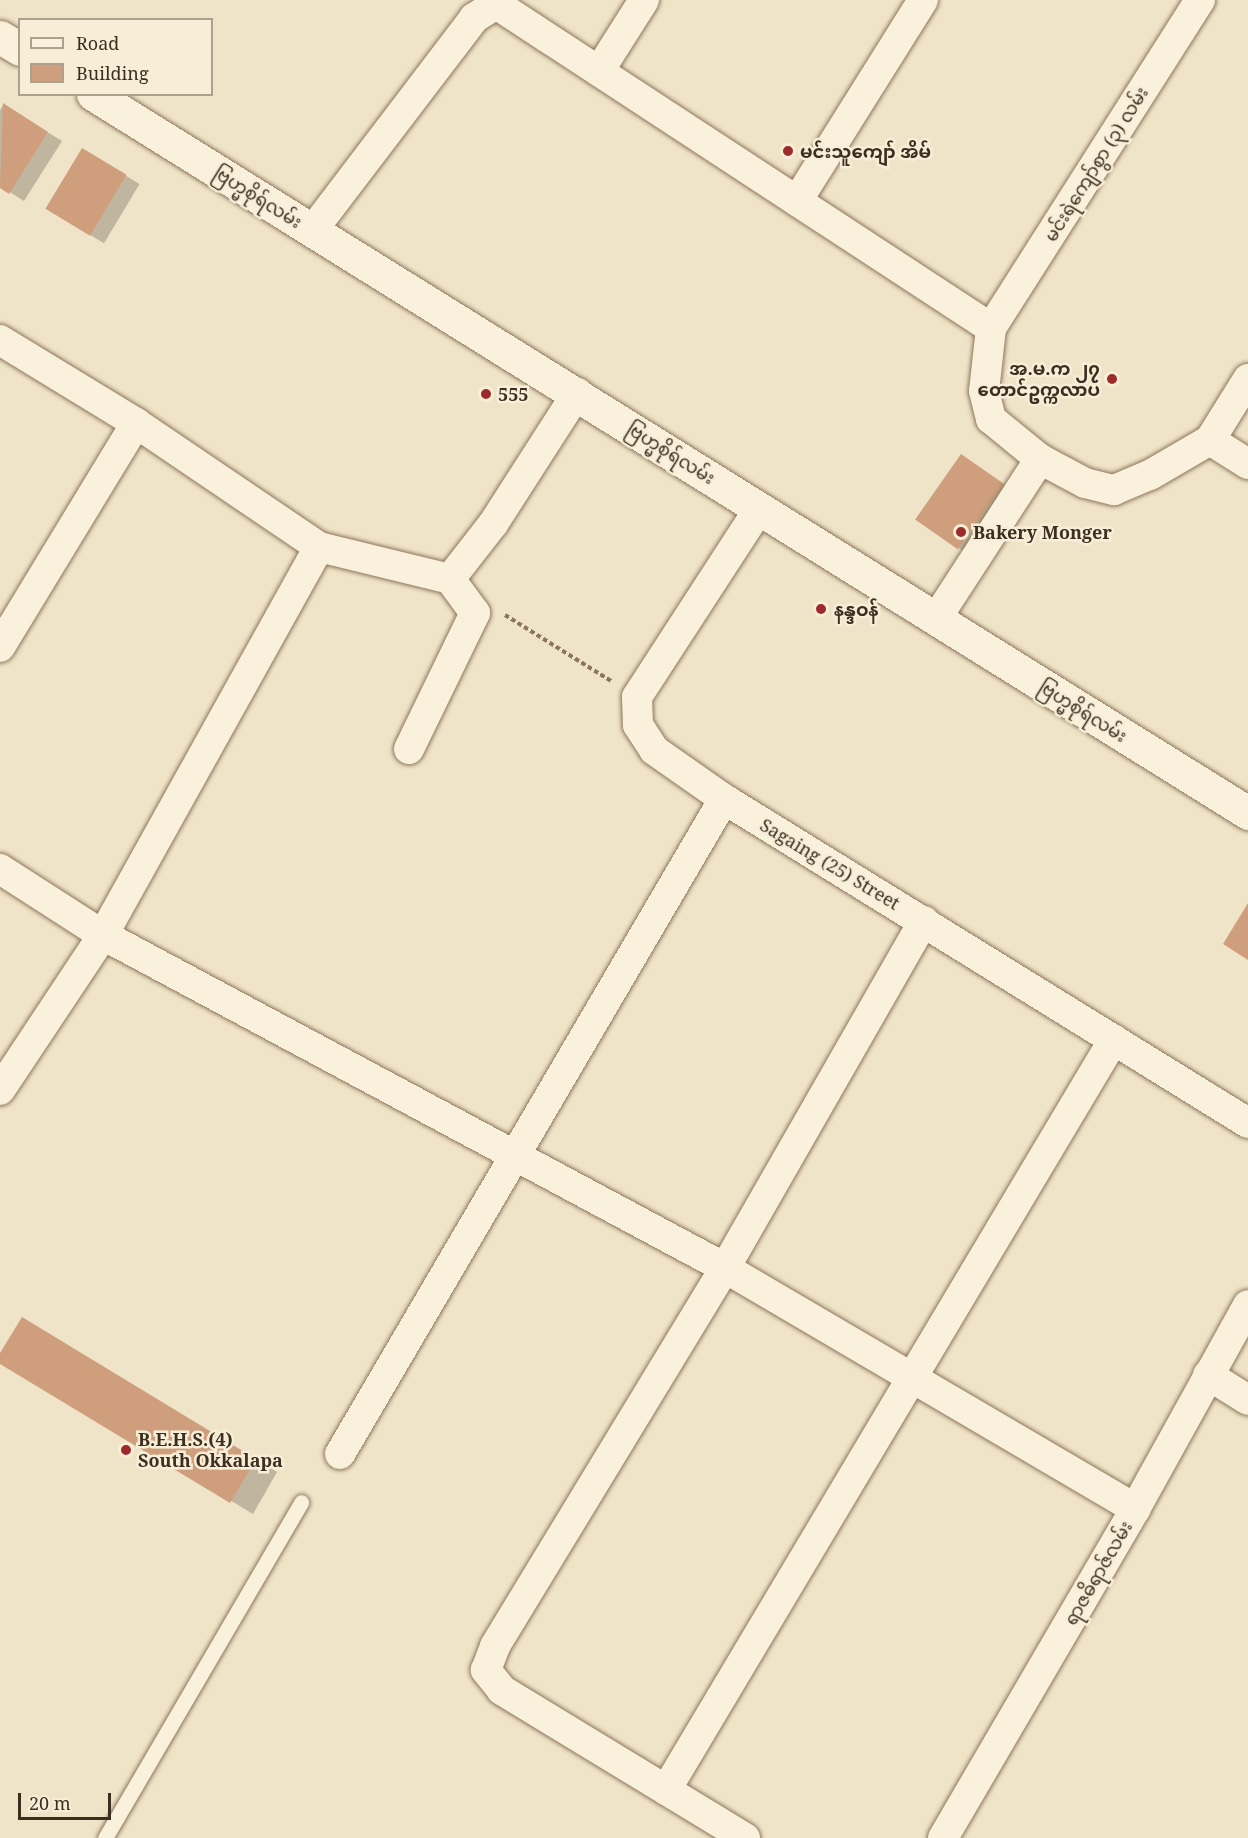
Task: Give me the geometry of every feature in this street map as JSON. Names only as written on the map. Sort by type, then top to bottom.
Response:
[{"type":"street","points":[[599,71],[644,0]]},
{"type":"street","points":[[797,201],[923,0]]},
{"type":"street","name":"မင်းရဲကျော်စွာ (၃) လမ်း","points":[[991,328],[1200,0]]},
{"type":"street","points":[[312,231],[474,18],[488,5],[496,4],[991,328],[984,391],[991,419],[1040,459],[1085,483],[1114,490],[1150,475],[1210,440],[1248,379]]},
{"type":"street","points":[[0,37],[18,48]]},
{"type":"street","name":"ဗြဟ္မစိုရ်လမ်း","points":[[96,96],[577,393],[1248,813]]},
{"type":"street","points":[[0,340],[136,423],[319,547],[450,579],[475,612],[409,749]]},
{"type":"street","points":[[450,579],[499,515],[577,393]]},
{"type":"street","points":[[0,647],[136,423]]},
{"type":"street","points":[[1210,440],[1248,464]]},
{"type":"street","points":[[936,619],[1040,459]]},
{"type":"street","points":[[637,697],[759,509]]},
{"type":"street","points":[[0,1090],[103,935],[319,547]]},
{"type":"street","name":"Sagaing (25) Street","points":[[637,697],[638,725],[654,750],[724,799],[1248,1123]]},
{"type":"street","points":[[340,1454],[512,1157],[724,799]]},
{"type":"street","points":[[0,869],[103,935],[512,1157],[725,1268],[1135,1509]]},
{"type":"street","points":[[745,1838],[502,1690],[486,1670],[495,1646],[725,1268],[924,921]]},
{"type":"street","points":[[666,1790],[913,1380],[1114,1039]]},
{"type":"street","name":"ရာဇဓိရာဇ်လမ်း","points":[[943,1838],[1135,1509],[1248,1305]]},
{"type":"street","points":[[1208,1375],[1248,1400]]},
{"type":"lane","points":[[105,1838],[301,1503]]},
{"type":"path","points":[[475,612],[502,613],[637,697]]},
{"type":"building","points":[[3,103],[48,132],[9,194],[0,188]]},
{"type":"building","points":[[82,148],[127,175],[90,236],[45,209]]},
{"type":"building","points":[[961,454],[1004,484],[958,549],[915,520]]},
{"type":"building","points":[[1248,903],[1248,960],[1223,944]]},
{"type":"building","points":[[22,1317],[256,1459],[230,1503],[0,1364],[0,1353]]},
{"type":"place","name":"မင်းသူကျော် အိမ်","points":[[788,151]]},
{"type":"place","name":"အ.မ.က ၂၇ တောင်ဥက္ကလာပ","points":[[1112,379]]},
{"type":"place","name":"555","points":[[486,394]]},
{"type":"place","name":"Bakery Monger","points":[[961,532]]},
{"type":"place","name":"နန္ဒဝန်","points":[[821,609]]},
{"type":"place","name":"B.E.H.S.(4) South Okkalapa","points":[[126,1450]]}]
